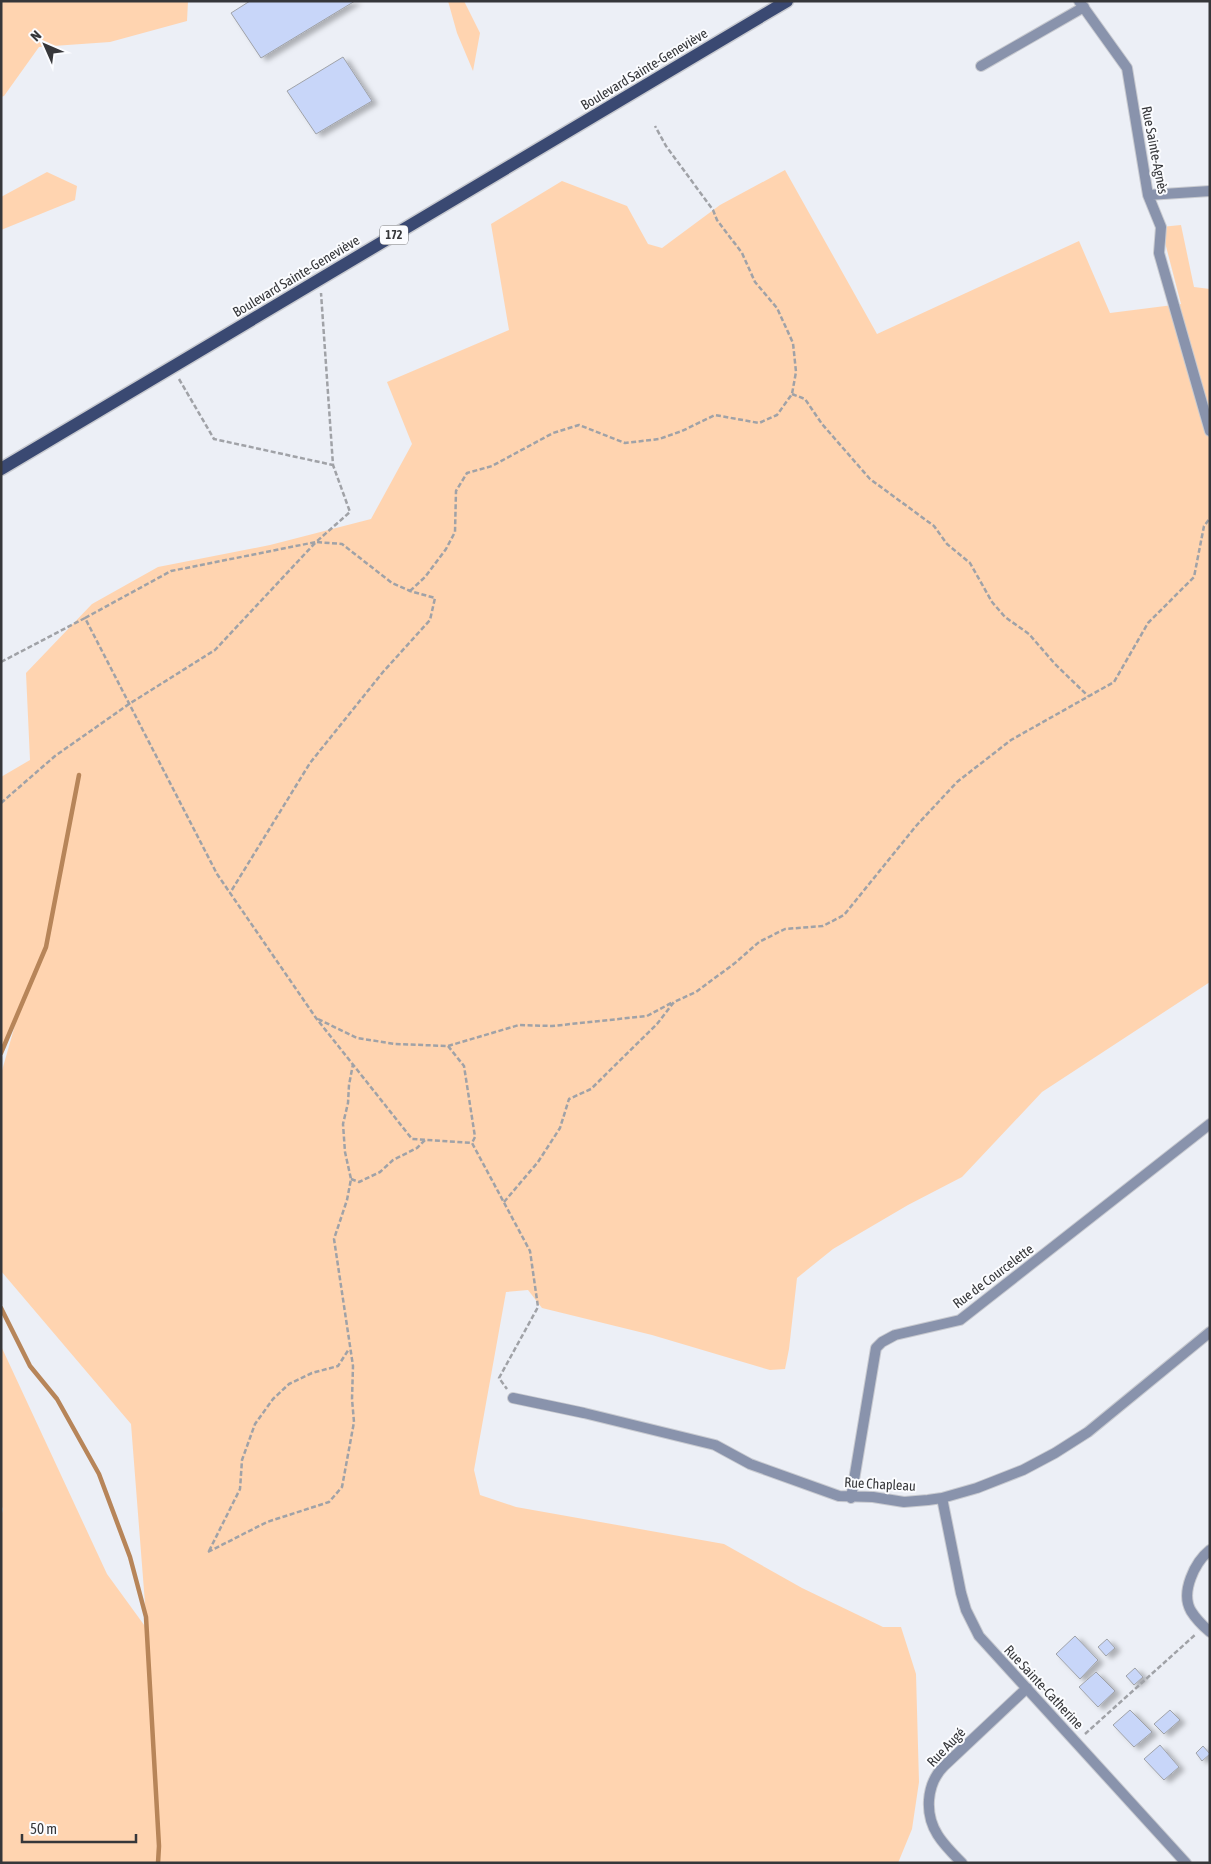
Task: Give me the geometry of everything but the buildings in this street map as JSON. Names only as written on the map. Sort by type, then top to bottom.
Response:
[{"type":"main road","name":"Boulevard Sainte-Geneviève","points":[[1,469],[787,1]]},
{"type":"street","points":[[981,66],[1082,4]]},
{"type":"street","name":"Rue Sainte-Agnès","points":[[1082,4],[1127,68],[1148,195],[1161,226],[1158,253],[1210,431]]},
{"type":"street","points":[[1148,195],[1210,191]]},
{"type":"street","name":"Rue de Courcelette","points":[[850,1498],[876,1348],[882,1342],[895,1335],[960,1320],[1210,1124]]},
{"type":"street","name":"Rue Chapleau","points":[[514,1398],[715,1445],[750,1464],[820,1490],[850,1498],[873,1498],[904,1502],[942,1498],[977,1488],[1023,1470],[1055,1453],[1088,1432],[1210,1332]]},
{"type":"street","name":"Rue Sainte-Catherine","points":[[942,1498],[966,1610],[979,1636],[1186,1863]]},
{"type":"street","points":[[1207,1629],[1191,1610],[1187,1600],[1193,1572],[1203,1555],[1210,1550]]},
{"type":"street","name":"Rue Augé","points":[[962,1863],[939,1837],[930,1822],[930,1787],[944,1766],[1026,1688]]},
{"type":"path","points":[[410,591],[425,577],[446,549],[455,532],[456,492],[467,474],[492,466],[553,433],[579,425],[625,443],[659,439],[682,431],[715,414],[759,423],[778,415],[792,394],[796,372],[793,342],[777,308],[755,282],[742,253],[666,146],[655,126]]},
{"type":"path","points":[[1,804],[55,756],[129,704],[215,650],[316,542],[350,512],[333,465],[320,279]]},
{"type":"path","points":[[172,367],[214,439],[333,465]]},
{"type":"path","points":[[792,394],[804,399],[822,424],[870,479],[934,526],[947,544],[970,564],[992,602],[1005,617],[1029,634],[1055,664],[1089,696]]},
{"type":"path","points":[[316,1018],[357,1038],[395,1044],[448,1046],[519,1025],[552,1026],[647,1016],[696,992],[735,963],[759,942],[785,929],[823,926],[844,915],[916,826],[958,782],[1012,740],[1114,682],[1148,623],[1194,577],[1204,526],[1210,518]]},
{"type":"path","points":[[1,662],[171,571],[316,542],[342,544],[392,583],[410,591],[435,598],[430,620],[383,672],[310,763],[230,893]]},
{"type":"path","points":[[85,618],[217,874],[316,1018],[412,1139],[472,1143]]},
{"type":"path","points":[[504,1202],[538,1162],[560,1128],[569,1099],[591,1090],[657,1024],[674,1002]]},
{"type":"path","points":[[448,1046],[464,1066],[474,1137],[472,1143],[530,1251],[538,1306],[500,1378],[514,1398]]},
{"type":"path","points":[[350,1348],[338,1366],[312,1373],[289,1384],[273,1399],[255,1424],[242,1460],[240,1490],[208,1552],[267,1522],[329,1502],[342,1487],[354,1422],[352,1399],[353,1366],[334,1239],[347,1200],[351,1179],[345,1152],[343,1124],[353,1064]]},
{"type":"path","points":[[351,1179],[359,1182],[380,1172],[393,1160],[418,1148],[425,1140]]},
{"type":"path","points":[[1076,1742],[1207,1629]]},
{"type":"shaded area","points":[[1,1],[188,1],[187,21],[110,42],[39,47],[4,96],[1,97]]},
{"type":"shaded area","points":[[448,1],[464,1],[480,33],[473,71],[457,33]]},
{"type":"shaded area","points":[[785,170],[877,334],[1079,241],[1110,313],[1181,304],[1161,227],[1181,225],[1194,287],[1210,289],[1210,982],[1042,1092],[962,1177],[908,1205],[833,1249],[797,1278],[785,1369],[770,1370],[652,1335],[542,1308],[528,1290],[506,1292],[474,1470],[480,1495],[516,1507],[724,1544],[802,1588],[883,1627],[901,1627],[916,1674],[919,1782],[912,1829],[898,1863],[1,1863],[1,1518],[3,1509],[1,1504],[1,1346],[107,1574],[147,1629],[131,1424],[1,1271],[1,1074],[17,1018],[1,1057],[1,777],[30,760],[26,673],[92,604],[158,567],[270,545],[371,519],[412,444],[387,382],[509,330],[491,224],[562,181],[627,206],[648,244],[662,248],[720,205]]},
{"type":"shaded area","points":[[47,172],[77,186],[75,200],[1,230],[1,197]]},
{"type":"waterway","points":[[1,1053],[46,947],[79,775]]},
{"type":"waterway","points":[[1,1308],[30,1366],[57,1399],[99,1474],[130,1557],[146,1617],[159,1846],[158,1863]]}]
